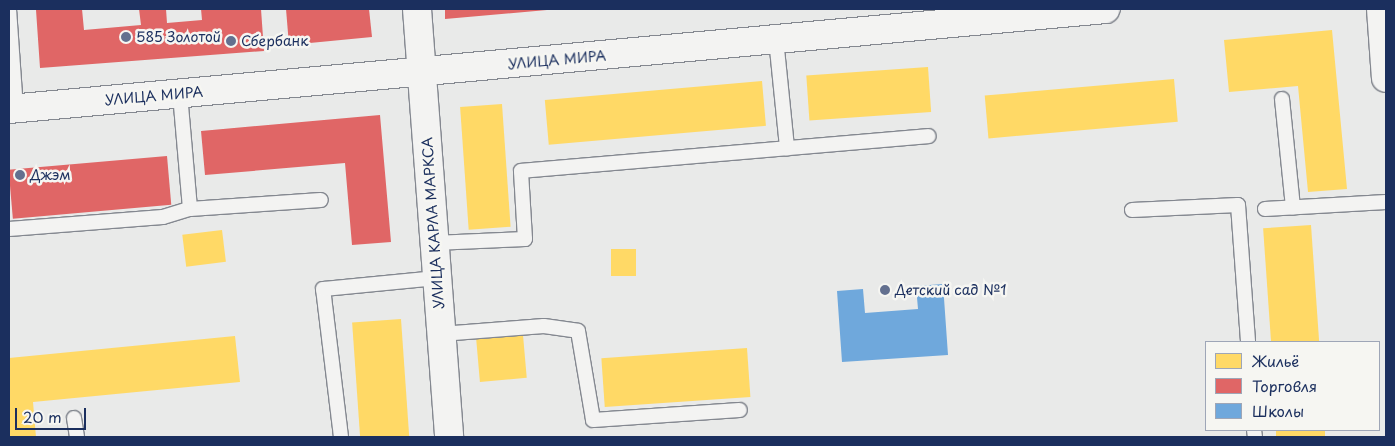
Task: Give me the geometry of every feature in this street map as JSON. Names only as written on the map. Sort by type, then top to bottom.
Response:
[{"type":"main road","name":"УЛИЦА КАРЛА МАРКСА","points":[[417,9],[449,437]]},
{"type":"main road","name":"УЛИЦА МИРА","points":[[12,109],[1106,9]]},
{"type":"main road","points":[[1381,9],[1386,78]]},
{"type":"lane","points":[[9,9],[12,109]]},
{"type":"lane","points":[[776,39],[787,148]]},
{"type":"lane","points":[[180,94],[190,209]]},
{"type":"lane","points":[[1282,99],[1293,207]]},
{"type":"lane","points":[[434,243],[525,239],[521,171],[930,136]]},
{"type":"lane","points":[[9,229],[163,217],[190,209],[321,200]]},
{"type":"lane","points":[[1265,209],[1386,202]]},
{"type":"lane","points":[[1132,210],[1238,205],[1248,341]]},
{"type":"lane","points":[[341,437],[323,289],[437,278]]},
{"type":"lane","points":[[441,334],[544,326],[578,331],[593,420],[740,410]]},
{"type":"lane","points":[[74,418],[77,437]]},
{"type":"building: Жильё","points":[[1332,30],[1347,189],[1308,192],[1298,86],[1229,92],[1224,40]]},
{"type":"building: Жильё","points":[[928,67],[931,112],[809,120],[806,76]]},
{"type":"building: Жильё","points":[[1174,79],[1178,122],[988,138],[985,96]]},
{"type":"building: Жильё","points":[[762,81],[766,126],[549,145],[545,100]]},
{"type":"building: Жильё","points":[[502,104],[511,227],[469,230],[460,107]]},
{"type":"building: Жильё","points":[[1311,225],[1319,341],[1271,341],[1263,228]]},
{"type":"building: Жильё","points":[[222,230],[226,262],[186,267],[182,235]]},
{"type":"building: Жильё","points":[[611,249],[636,249],[636,276],[611,276]]},
{"type":"building: Жильё","points":[[401,319],[409,437],[360,437],[352,322]]},
{"type":"building: Жильё","points":[[523,335],[527,378],[480,382],[476,339]]},
{"type":"building: Жильё","points":[[235,336],[240,382],[33,402],[36,437],[9,437],[9,358]]},
{"type":"building: Жильё","points":[[747,348],[750,397],[605,407],[601,358]]},
{"type":"building: Жильё","points":[[1276,431],[1325,431],[1325,437],[1276,437]]},
{"type":"building: Торговля","points":[[82,9],[84,30],[141,25],[139,9],[166,9],[167,23],[202,20],[201,9],[261,9],[264,51],[40,68],[36,10]]},
{"type":"building: Торговля","points":[[286,9],[369,9],[372,37],[289,45]]},
{"type":"building: Торговля","points":[[445,9],[547,9],[547,10],[445,19]]},
{"type":"building: Торговля","points":[[380,115],[391,242],[352,245],[345,163],[205,175],[201,131]]},
{"type":"building: Торговля","points":[[167,156],[171,205],[13,219],[9,170]]},
{"type":"building: Школы","points":[[943,284],[948,355],[842,362],[837,291],[863,289],[865,313],[918,309],[916,286]]},
{"type":"place","name":"585 Золотой","points":[[126,37]]},
{"type":"place","name":"Сбербанк","points":[[231,41]]},
{"type":"place","name":"Джэм","points":[[20,175]]},
{"type":"place","name":"Детский сад №1","points":[[885,290]]}]
